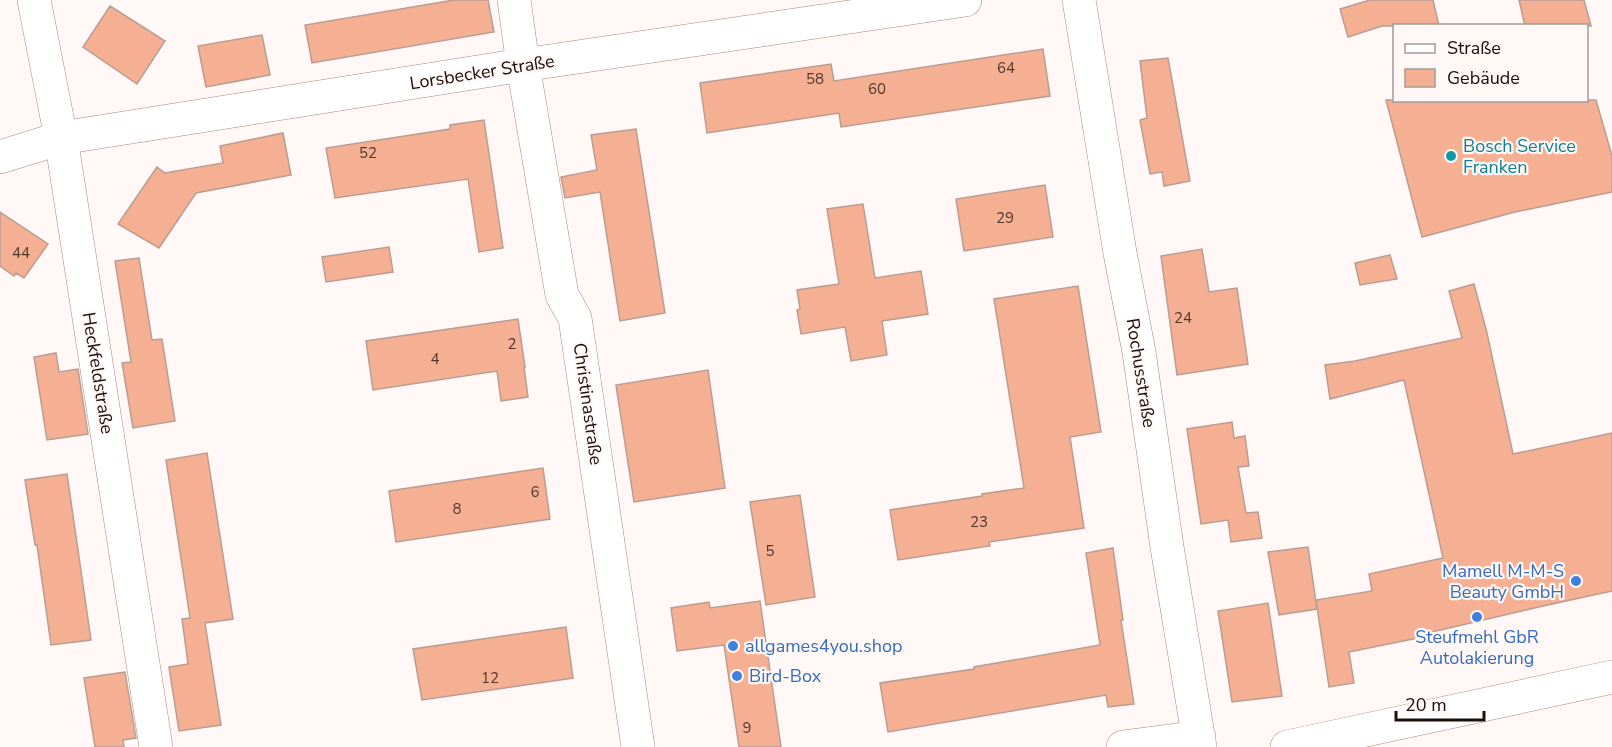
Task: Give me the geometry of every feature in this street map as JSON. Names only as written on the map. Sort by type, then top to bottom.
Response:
[{"type":"street","name":"Heckfeldstraße","points":[[34,0],[61,138],[156,747]]},
{"type":"street","name":"Christinastraße","points":[[514,0],[562,295],[575,318],[638,747]]},
{"type":"street","name":"Lorsbecker Straße","points":[[0,156],[61,138],[965,0]]},
{"type":"street","name":"Rochusstraße","points":[[1079,0],[1120,253],[1139,352],[1166,537],[1200,742]]},
{"type":"street","points":[[1287,747],[1612,677]]},
{"type":"street","points":[[1123,747],[1200,742]]},
{"type":"building","points":[[454,0],[488,0],[494,32],[312,63],[305,25]]},
{"type":"building","points":[[1370,0],[1433,0],[1439,24],[1393,24],[1393,26],[1382,26],[1348,37],[1340,9]]},
{"type":"building","points":[[1519,0],[1584,0],[1591,26],[1588,24],[1525,24]]},
{"type":"building","points":[[110,6],[165,41],[137,84],[83,47]]},
{"type":"building","points":[[262,35],[270,75],[206,87],[198,46]]},
{"type":"building","points":[[1043,49],[1050,96],[841,127],[839,113],[707,133],[700,83],[831,64],[834,81]]},
{"type":"building","points":[[1168,58],[1190,181],[1164,186],[1162,172],[1150,174],[1140,120],[1147,118],[1140,61]]},
{"type":"building","points":[[1386,100],[1393,100],[1393,102],[1588,102],[1588,100],[1596,100],[1612,156],[1612,192],[1515,212],[1422,237]]},
{"type":"building","points":[[484,120],[503,248],[479,252],[468,179],[335,198],[326,148],[450,129],[450,125]]},
{"type":"building","points":[[636,129],[665,313],[620,321],[600,192],[565,198],[561,177],[597,170],[591,135]]},
{"type":"building","points":[[283,133],[291,175],[196,193],[159,248],[118,224],[157,167],[165,173],[223,163],[220,146]]},
{"type":"building","points":[[1045,185],[1053,237],[964,251],[956,199]]},
{"type":"building","points":[[863,204],[875,278],[921,271],[928,314],[882,321],[887,355],[851,361],[845,327],[801,334],[797,310],[800,309],[797,290],[839,284],[827,209]]},
{"type":"building","points":[[0,212],[48,244],[24,278],[16,273],[14,276],[0,266]]},
{"type":"building","points":[[389,247],[393,272],[326,282],[322,257]]},
{"type":"building","points":[[1202,249],[1209,292],[1237,288],[1248,364],[1177,375],[1161,256]]},
{"type":"building","points":[[1390,255],[1397,279],[1360,285],[1355,263]]},
{"type":"building","points":[[139,258],[152,340],[162,339],[175,421],[133,428],[122,363],[131,362],[115,261]]},
{"type":"building","points":[[1474,284],[1513,454],[1612,433],[1612,591],[1432,632],[1433,636],[1349,652],[1354,683],[1329,687],[1316,600],[1372,591],[1369,574],[1443,558],[1404,380],[1330,399],[1325,365],[1355,361],[1462,338],[1449,291]]},
{"type":"building","points":[[1078,286],[1101,432],[1070,437],[1084,528],[989,542],[990,546],[898,560],[890,510],[1024,488],[994,299]]},
{"type":"building","points":[[518,319],[528,397],[501,401],[497,371],[373,390],[366,341]]},
{"type":"building","points":[[56,353],[59,372],[78,369],[88,434],[47,440],[34,357]]},
{"type":"building","points":[[708,370],[725,488],[634,502],[616,385]]},
{"type":"building","points":[[1232,422],[1234,438],[1245,436],[1249,466],[1238,467],[1246,513],[1258,512],[1262,538],[1231,542],[1228,520],[1201,524],[1187,429]]},
{"type":"building","points":[[207,453],[233,619],[205,623],[221,725],[179,731],[169,667],[188,664],[182,619],[190,618],[166,460]]},
{"type":"building","points":[[543,468],[550,519],[396,542],[389,491]]},
{"type":"building","points":[[67,474],[91,640],[51,645],[25,480]]},
{"type":"building","points":[[800,495],[815,597],[766,605],[750,502]]},
{"type":"building","points":[[1308,547],[1317,609],[1279,615],[1268,552]]},
{"type":"building","points":[[1113,548],[1134,704],[1108,707],[1106,695],[888,732],[880,683],[974,669],[974,667],[1100,645],[1086,553]]},
{"type":"building","points":[[760,601],[781,747],[739,747],[724,645],[677,651],[671,608],[709,602],[710,608]]},
{"type":"building","points":[[1268,603],[1282,696],[1232,702],[1218,611]]},
{"type":"building","points":[[566,627],[573,678],[422,700],[413,649]]},
{"type":"building","points":[[125,672],[136,738],[123,740],[124,747],[95,747],[84,678]]},
{"type":"place","name":"Bosch Service Franken","points":[[1451,156]]},
{"type":"place","name":"Mamell M-M-S Beauty GmbH","points":[[1576,581]]},
{"type":"place","name":"Steufmehl GbR Autolakierung","points":[[1477,617]]},
{"type":"place","name":"allgames4you.shop","points":[[733,646]]},
{"type":"place","name":"Bird-Box","points":[[737,676]]}]
